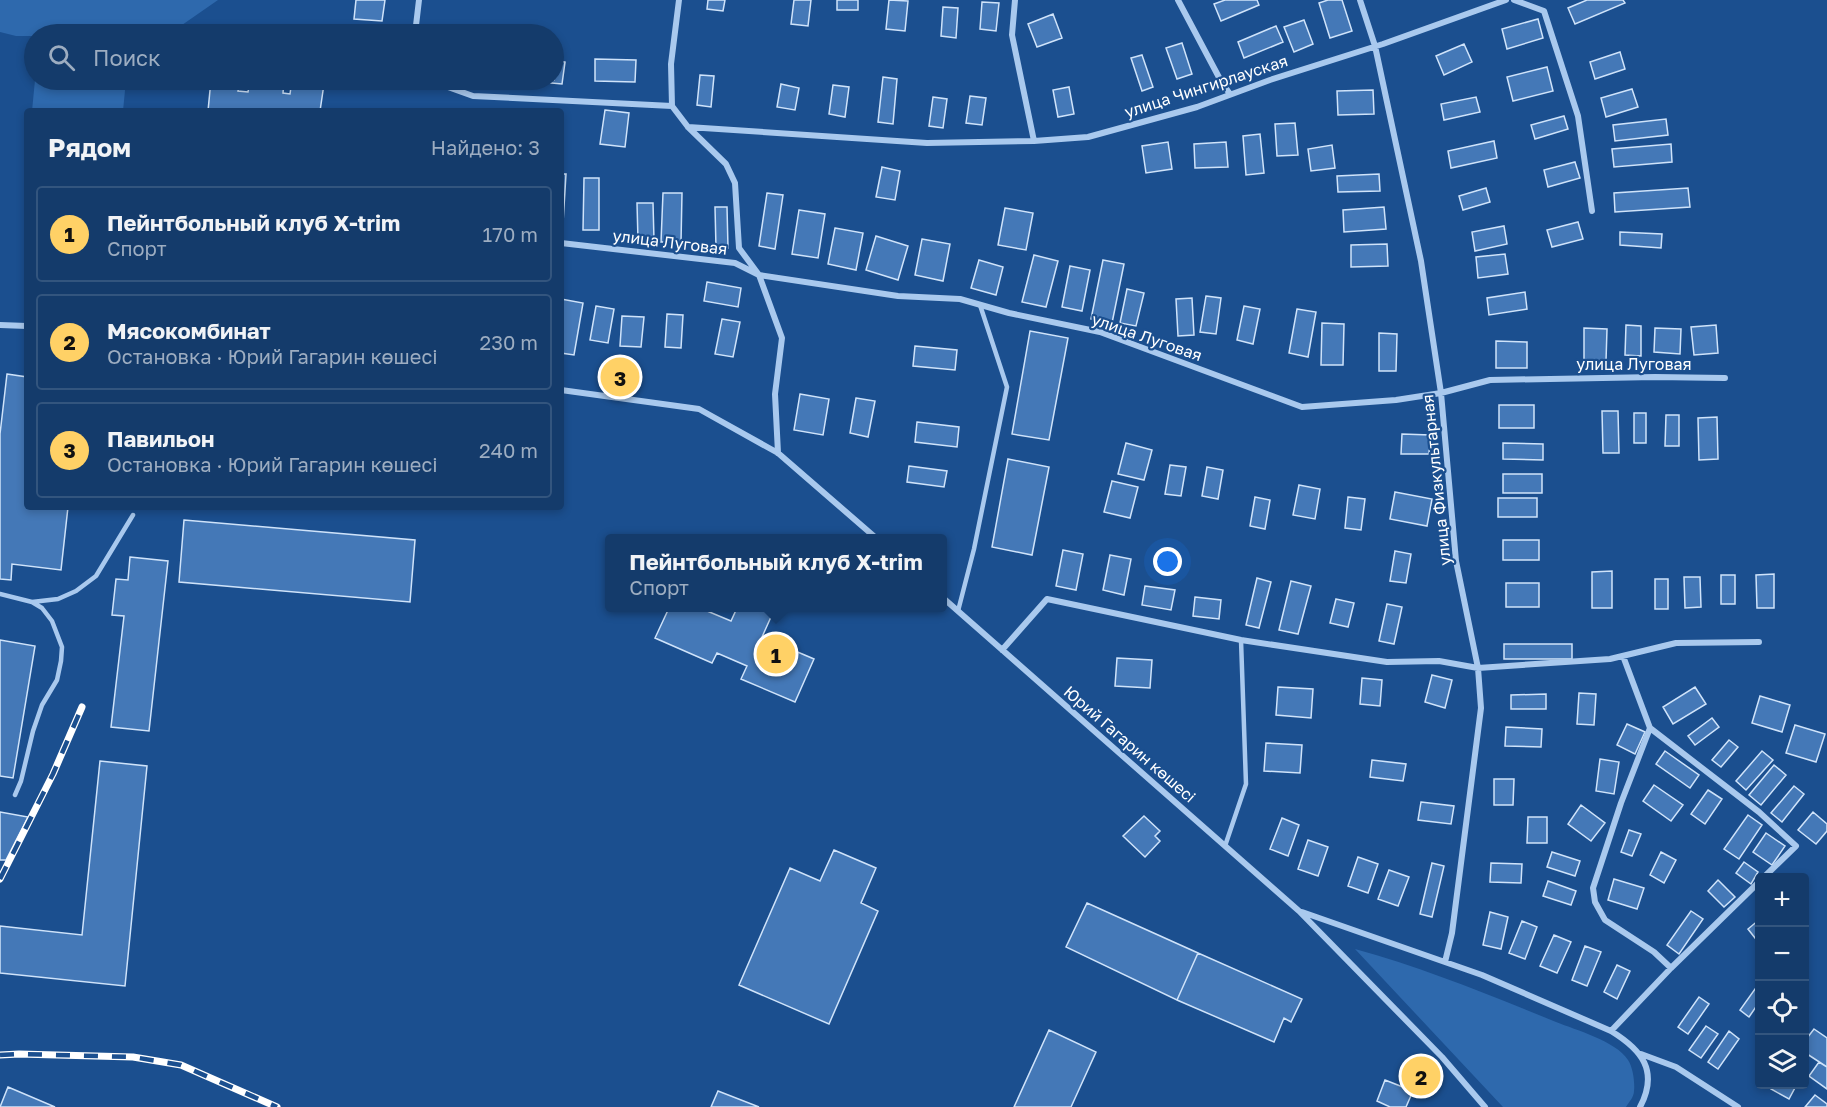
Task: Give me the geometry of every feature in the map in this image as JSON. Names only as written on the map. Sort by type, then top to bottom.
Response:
[{"type":"street","points":[[416,24],[419,0]]},
{"type":"street","points":[[679,0],[671,64],[672,106],[688,127],[726,164],[735,183],[739,248],[759,275],[783,338],[775,394],[778,453]]},
{"type":"street","points":[[1015,0],[1012,35],[1034,141]]},
{"type":"street","points":[[1178,0],[1230,94]]},
{"type":"street","name":"улица Физкультарная","points":[[1360,0],[1375,46],[1422,261],[1441,393],[1456,561],[1478,668],[1481,708],[1452,933],[1445,962]]},
{"type":"street","name":"улица Чингирлауская","points":[[688,127],[927,143],[1034,141],[1088,137],[1197,107],[1506,0]]},
{"type":"street","points":[[1514,0],[1544,11],[1578,116],[1592,211]]},
{"type":"street","points":[[456,90],[473,96],[672,106]]},
{"type":"street","name":"улица Луговая","points":[[564,243],[735,263],[759,275],[898,296],[960,299],[1009,314],[1100,332],[1302,407],[1396,400],[1441,393],[1490,380],[1725,378]]},
{"type":"street","points":[[0,325],[24,326]]},
{"type":"street","points":[[564,390],[699,409],[778,453],[871,534]]},
{"type":"street","points":[[1002,650],[1047,599],[1241,640],[1387,662],[1439,661],[1478,668],[1610,659],[1676,643],[1759,642]]},
{"type":"street","name":"Юрий Гагарин көшесі","points":[[947,601],[1299,911],[1442,1057],[1485,1107]]},
{"type":"street","points":[[1623,656],[1650,728],[1760,812],[1796,846],[1768,873]]},
{"type":"street","points":[[1650,728],[1621,803],[1593,888],[1595,902],[1605,920],[1654,952],[1671,968]]},
{"type":"street","points":[[1611,1031],[1755,886]]},
{"type":"street","name":"Юрий Гагарин көшесі","points":[[1299,911],[1482,975],[1611,1031],[1626,1040],[1641,1054],[1676,1067],[1738,1107]]},
{"type":"street","points":[[1640,1107],[1645,1097],[1649,1075],[1641,1054]]},
{"type":"lane","points":[[958,611],[974,549],[1007,387],[980,305]]},
{"type":"lane","points":[[32,602],[58,599],[76,591],[96,576],[134,515]]},
{"type":"lane","points":[[0,594],[32,602],[42,608],[52,621],[62,647],[57,680],[42,705],[15,795]]},
{"type":"lane","points":[[1225,846],[1245,784],[1241,640]]},
{"type":"shaded area","points":[[0,0],[218,0],[183,24],[24,24],[24,36],[0,32]]},
{"type":"shaded area","points":[[34,90],[125,90],[123,108],[32,108]]},
{"type":"shaded area","points":[[1355,949],[1457,982],[1605,1042],[1622,1053],[1630,1063],[1634,1084],[1632,1097],[1626,1107],[1503,1107]]},
{"type":"building","points":[[356,0],[385,0],[382,21],[354,19]]},
{"type":"building","points":[[708,0],[725,0],[723,11],[707,9]]},
{"type":"building","points":[[794,0],[811,0],[808,26],[791,24]]},
{"type":"building","points":[[837,0],[858,0],[858,10],[837,10]]},
{"type":"building","points":[[889,0],[908,1],[905,31],[886,29]]},
{"type":"building","points":[[1225,0],[1257,0],[1259,5],[1221,21],[1214,4]]},
{"type":"building","points":[[1328,0],[1342,0],[1352,31],[1330,38],[1319,3]]},
{"type":"building","points":[[1587,0],[1623,0],[1625,3],[1575,24],[1568,8]]},
{"type":"building","points":[[982,2],[999,3],[996,31],[980,29]]},
{"type":"building","points":[[943,7],[958,8],[956,38],[941,36]]},
{"type":"building","points":[[1053,14],[1062,38],[1037,47],[1028,24]]},
{"type":"building","points":[[1538,19],[1543,38],[1507,49],[1502,29]]},
{"type":"building","points":[[1304,20],[1313,44],[1294,52],[1284,27]]},
{"type":"building","points":[[1276,26],[1283,42],[1244,58],[1238,42]]},
{"type":"building","points":[[1182,43],[1192,74],[1177,79],[1166,48]]},
{"type":"building","points":[[1464,44],[1472,62],[1444,75],[1436,56]]},
{"type":"building","points":[[1620,52],[1625,69],[1595,79],[1590,62]]},
{"type":"building","points":[[1142,55],[1153,87],[1142,91],[1131,58]]},
{"type":"building","points":[[595,59],[636,60],[635,82],[595,81]]},
{"type":"building","points":[[1547,67],[1553,91],[1513,101],[1507,77]]},
{"type":"building","points":[[700,75],[714,76],[711,107],[697,105]]},
{"type":"building","points":[[883,77],[897,79],[893,124],[878,122]]},
{"type":"building","points":[[781,84],[799,88],[795,110],[777,107]]},
{"type":"building","points":[[833,85],[849,87],[845,117],[829,114]]},
{"type":"building","points":[[1069,87],[1074,114],[1058,117],[1053,90]]},
{"type":"building","points":[[1632,89],[1638,107],[1606,117],[1601,98]]},
{"type":"building","points":[[210,90],[248,92],[248,90],[283,90],[283,93],[290,94],[291,90],[323,90],[320,108],[208,108]]},
{"type":"building","points":[[1373,90],[1374,114],[1338,115],[1337,91]]},
{"type":"building","points":[[970,96],[986,98],[982,125],[966,123]]},
{"type":"building","points":[[933,97],[947,99],[943,128],[929,126]]},
{"type":"building","points":[[1476,97],[1480,112],[1444,120],[1441,104]]},
{"type":"building","points":[[605,110],[629,113],[625,147],[600,144]]},
{"type":"building","points":[[1564,116],[1568,129],[1535,139],[1531,125]]},
{"type":"building","points":[[1666,119],[1668,135],[1615,141],[1613,125]]},
{"type":"building","points":[[1295,123],[1298,155],[1277,156],[1275,124]]},
{"type":"building","points":[[1260,134],[1264,173],[1246,175],[1243,136]]},
{"type":"building","points":[[1494,141],[1497,158],[1451,168],[1448,151]]},
{"type":"building","points":[[1168,142],[1172,169],[1146,173],[1142,146]]},
{"type":"building","points":[[1226,142],[1228,167],[1195,168],[1194,144]]},
{"type":"building","points":[[1671,144],[1672,162],[1614,167],[1612,149]]},
{"type":"building","points":[[1332,145],[1335,168],[1311,171],[1308,149]]},
{"type":"building","points":[[1575,162],[1580,178],[1548,187],[1544,170]]},
{"type":"building","points":[[882,167],[900,171],[895,200],[876,197]]},
{"type":"building","points":[[564,174],[566,174],[564,207]]},
{"type":"building","points":[[1379,174],[1380,191],[1338,192],[1337,176]]},
{"type":"building","points":[[584,178],[599,178],[599,230],[583,230]]},
{"type":"building","points":[[1486,188],[1490,202],[1463,210],[1459,196]]},
{"type":"building","points":[[1688,188],[1690,207],[1615,212],[1614,193]]},
{"type":"building","points":[[663,193],[682,193],[681,242],[661,242]]},
{"type":"building","points":[[767,193],[783,195],[775,249],[759,246]]},
{"type":"building","points":[[637,203],[653,203],[654,240],[638,240]]},
{"type":"building","points":[[715,207],[727,207],[728,248],[716,248]]},
{"type":"building","points":[[1384,207],[1386,229],[1344,232],[1343,210]]},
{"type":"building","points":[[1005,208],[1033,213],[1026,250],[998,245]]},
{"type":"building","points":[[799,210],[825,214],[818,258],[792,254]]},
{"type":"building","points":[[1578,222],[1583,239],[1552,247],[1547,230]]},
{"type":"building","points":[[1504,226],[1507,244],[1475,251],[1472,232]]},
{"type":"building","points":[[835,228],[863,233],[856,270],[828,264]]},
{"type":"building","points":[[1620,232],[1662,234],[1661,248],[1620,245]]},
{"type":"building","points":[[876,236],[908,246],[898,280],[866,270]]},
{"type":"building","points":[[922,239],[950,244],[943,281],[915,275]]},
{"type":"building","points":[[1387,244],[1388,266],[1351,267],[1351,245]]},
{"type":"building","points":[[1505,254],[1508,274],[1478,278],[1476,257]]},
{"type":"building","points":[[1034,255],[1058,261],[1046,307],[1022,302]]},
{"type":"building","points":[[979,260],[1003,267],[996,295],[971,288]]},
{"type":"building","points":[[1103,260],[1124,264],[1112,323],[1091,319]]},
{"type":"building","points":[[1070,266],[1090,270],[1082,311],[1062,307]]},
{"type":"building","points":[[707,282],[741,288],[738,307],[704,301]]},
{"type":"building","points":[[1127,289],[1144,293],[1136,326],[1120,323]]},
{"type":"building","points":[[1525,292],[1527,309],[1489,315],[1487,298]]},
{"type":"building","points":[[1206,296],[1221,298],[1216,334],[1200,332]]},
{"type":"building","points":[[1192,298],[1194,335],[1178,336],[1176,299]]},
{"type":"building","points":[[564,300],[583,303],[574,355],[564,353]]},
{"type":"building","points":[[596,306],[614,309],[608,343],[590,340]]},
{"type":"building","points":[[1244,306],[1260,309],[1253,344],[1237,340]]},
{"type":"building","points":[[1297,309],[1316,312],[1308,357],[1289,353]]},
{"type":"building","points":[[667,314],[683,315],[681,348],[665,347]]},
{"type":"building","points":[[622,316],[644,317],[641,347],[620,346]]},
{"type":"building","points":[[722,319],[740,322],[733,357],[715,354]]},
{"type":"building","points":[[1322,323],[1344,324],[1343,365],[1321,365]]},
{"type":"building","points":[[1626,325],[1641,326],[1641,356],[1625,355]]},
{"type":"building","points":[[1716,325],[1718,353],[1694,355],[1691,327]]},
{"type":"building","points":[[1584,328],[1607,329],[1606,361],[1584,360]]},
{"type":"building","points":[[1655,328],[1681,329],[1680,354],[1654,352]]},
{"type":"building","points":[[1030,331],[1068,338],[1049,440],[1012,434]]},
{"type":"building","points":[[1379,333],[1397,334],[1396,371],[1379,371]]},
{"type":"building","points":[[1496,341],[1527,342],[1527,368],[1496,368]]},
{"type":"building","points":[[915,346],[957,350],[955,370],[913,366]]},
{"type":"building","points":[[7,374],[24,377],[24,510],[68,510],[61,570],[12,564],[11,580],[0,579],[0,434]]},
{"type":"building","points":[[800,394],[829,399],[823,435],[794,430]]},
{"type":"building","points":[[856,398],[875,401],[868,437],[850,433]]},
{"type":"building","points":[[1499,405],[1534,405],[1534,428],[1499,428]]},
{"type":"building","points":[[1602,411],[1618,411],[1619,453],[1603,453]]},
{"type":"building","points":[[1634,413],[1646,413],[1646,443],[1634,443]]},
{"type":"building","points":[[1666,415],[1679,415],[1679,446],[1665,446]]},
{"type":"building","points":[[1717,417],[1718,459],[1699,460],[1698,418]]},
{"type":"building","points":[[917,422],[959,427],[957,447],[915,442]]},
{"type":"building","points":[[1402,434],[1430,435],[1429,454],[1401,454]]},
{"type":"building","points":[[1126,443],[1152,450],[1144,480],[1118,474]]},
{"type":"building","points":[[1503,443],[1543,444],[1543,460],[1503,459]]},
{"type":"building","points":[[1008,459],[1049,467],[1032,555],[992,547]]},
{"type":"building","points":[[1170,465],[1186,467],[1181,496],[1165,494]]},
{"type":"building","points":[[909,466],[947,471],[944,487],[907,482]]},
{"type":"building","points":[[1207,467],[1223,470],[1218,499],[1202,496]]},
{"type":"building","points":[[1503,474],[1542,474],[1542,493],[1503,493]]},
{"type":"building","points":[[1112,481],[1138,487],[1130,518],[1104,512]]},
{"type":"building","points":[[1299,485],[1320,489],[1315,519],[1293,515]]},
{"type":"building","points":[[1395,492],[1432,499],[1427,526],[1390,519]]},
{"type":"building","points":[[1255,497],[1270,500],[1265,529],[1250,526]]},
{"type":"building","points":[[1348,497],[1365,499],[1361,530],[1345,528]]},
{"type":"building","points":[[1498,498],[1537,498],[1537,517],[1498,517]]},
{"type":"building","points":[[184,520],[415,540],[410,602],[179,582]]},
{"type":"building","points":[[1503,540],[1539,540],[1539,560],[1503,560]]},
{"type":"building","points":[[1063,550],[1083,554],[1076,590],[1056,586]]},
{"type":"building","points":[[1395,551],[1411,554],[1406,583],[1390,581]]},
{"type":"building","points":[[1110,555],[1131,559],[1124,595],[1103,590]]},
{"type":"building","points":[[130,557],[168,561],[149,731],[111,727],[124,616],[112,615],[116,579],[128,580]]},
{"type":"building","points":[[1612,571],[1612,608],[1592,608],[1592,572]]},
{"type":"building","points":[[1774,574],[1774,608],[1757,608],[1756,575]]},
{"type":"building","points":[[1721,575],[1735,575],[1735,604],[1721,604]]},
{"type":"building","points":[[1684,577],[1700,577],[1701,607],[1685,608]]},
{"type":"building","points":[[1257,578],[1271,582],[1259,628],[1246,625]]},
{"type":"building","points":[[1655,579],[1668,579],[1668,609],[1655,609]]},
{"type":"building","points":[[1291,581],[1311,586],[1298,634],[1279,630]]},
{"type":"building","points":[[1506,583],[1539,583],[1539,607],[1506,607]]},
{"type":"building","points":[[1145,586],[1175,590],[1171,610],[1142,605]]},
{"type":"building","points":[[1195,597],[1221,600],[1219,619],[1193,616]]},
{"type":"building","points":[[1336,599],[1354,603],[1348,627],[1330,623]]},
{"type":"building","points":[[1387,604],[1402,607],[1394,644],[1379,641]]},
{"type":"building","points":[[667,612],[710,612],[731,621],[735,612],[773,612],[762,637],[814,659],[795,702],[741,679],[747,666],[717,653],[712,663],[655,638]]},
{"type":"building","points":[[0,640],[35,646],[13,778],[0,776]]},
{"type":"building","points":[[1504,644],[1572,644],[1572,659],[1504,659]]},
{"type":"building","points":[[1117,658],[1152,660],[1150,688],[1115,686]]},
{"type":"building","points":[[1432,675],[1452,680],[1445,708],[1425,702]]},
{"type":"building","points":[[1362,678],[1382,680],[1380,706],[1360,704]]},
{"type":"building","points":[[1278,687],[1313,689],[1311,718],[1276,715]]},
{"type":"building","points":[[1695,687],[1706,704],[1673,724],[1663,707]]},
{"type":"building","points":[[1579,693],[1596,694],[1594,725],[1577,724]]},
{"type":"building","points":[[1546,694],[1546,709],[1511,709],[1511,695]]},
{"type":"building","points":[[1760,696],[1790,705],[1782,732],[1752,723]]},
{"type":"building","points":[[1712,718],[1719,727],[1695,745],[1688,736]]},
{"type":"building","points":[[1627,724],[1645,732],[1635,754],[1617,745]]},
{"type":"building","points":[[1795,725],[1825,734],[1816,762],[1786,753]]},
{"type":"building","points":[[1506,727],[1542,729],[1541,747],[1505,746]]},
{"type":"building","points":[[1729,740],[1738,747],[1721,767],[1712,760]]},
{"type":"building","points":[[1266,743],[1302,745],[1300,773],[1264,771]]},
{"type":"building","points":[[1665,751],[1699,775],[1690,788],[1656,764]]},
{"type":"building","points":[[1762,751],[1773,760],[1746,790],[1736,781]]},
{"type":"building","points":[[1600,759],[1619,762],[1614,794],[1596,791]]},
{"type":"building","points":[[1372,760],[1406,764],[1403,781],[1370,777]]},
{"type":"building","points":[[100,761],[147,766],[125,986],[0,973],[0,926],[82,935]]},
{"type":"building","points":[[1774,765],[1786,775],[1761,805],[1749,795]]},
{"type":"building","points":[[1494,779],[1514,779],[1513,805],[1494,805]]},
{"type":"building","points":[[1654,785],[1683,805],[1671,821],[1643,801]]},
{"type":"building","points":[[1794,786],[1804,794],[1782,822],[1771,813]]},
{"type":"building","points":[[1708,790],[1722,799],[1705,824],[1691,814]]},
{"type":"building","points":[[1421,802],[1454,806],[1451,824],[1418,820]]},
{"type":"building","points":[[1581,805],[1605,823],[1591,841],[1568,824]]},
{"type":"building","points":[[0,812],[28,817],[6,860],[0,860]]},
{"type":"building","points":[[1813,812],[1827,824],[1827,831],[1816,844],[1798,830]]},
{"type":"building","points":[[1748,815],[1762,825],[1739,859],[1724,849]]},
{"type":"building","points":[[1144,816],[1160,831],[1155,836],[1160,841],[1145,857],[1123,836]]},
{"type":"building","points":[[1528,817],[1547,817],[1547,843],[1527,843]]},
{"type":"building","points":[[1282,818],[1299,825],[1288,856],[1270,849]]},
{"type":"building","points":[[1629,830],[1641,834],[1632,856],[1621,852]]},
{"type":"building","points":[[1766,833],[1785,846],[1772,865],[1753,852]]},
{"type":"building","points":[[1308,840],[1328,847],[1318,876],[1298,869]]},
{"type":"building","points":[[834,850],[876,868],[861,903],[878,911],[829,1024],[739,985],[790,868],[820,881]]},
{"type":"building","points":[[1552,852],[1580,861],[1575,876],[1547,867]]},
{"type":"building","points":[[1661,852],[1676,860],[1664,883],[1650,875]]},
{"type":"building","points":[[1358,857],[1378,864],[1368,893],[1348,886]]},
{"type":"building","points":[[1744,862],[1758,872],[1755,873],[1751,884],[1736,873]]},
{"type":"building","points":[[1432,863],[1444,866],[1432,917],[1420,914]]},
{"type":"building","points":[[1491,863],[1522,864],[1521,883],[1490,882]]},
{"type":"building","points":[[1389,870],[1409,877],[1398,906],[1378,899]]},
{"type":"building","points":[[1614,879],[1644,888],[1637,909],[1608,900]]},
{"type":"building","points":[[1718,880],[1735,897],[1724,907],[1708,891]]},
{"type":"building","points":[[1548,881],[1576,891],[1571,905],[1543,896]]},
{"type":"building","points":[[1087,903],[1198,953],[1177,1000],[1066,947]]},
{"type":"building","points":[[1691,911],[1703,919],[1679,954],[1667,945]]},
{"type":"building","points":[[1490,912],[1508,917],[1501,949],[1483,945]]},
{"type":"building","points":[[1522,921],[1537,927],[1525,959],[1509,953]]},
{"type":"building","points":[[1755,923],[1755,938],[1748,929]]},
{"type":"building","points":[[1554,935],[1571,942],[1557,973],[1540,966]]},
{"type":"building","points":[[1585,946],[1601,952],[1587,986],[1572,980]]},
{"type":"building","points":[[1198,953],[1302,999],[1291,1022],[1284,1018],[1274,1042],[1177,1000]]},
{"type":"building","points":[[1617,965],[1630,971],[1617,999],[1604,992]]},
{"type":"building","points":[[1755,989],[1755,1008],[1749,1017],[1740,1010]]},
{"type":"building","points":[[1699,997],[1709,1004],[1688,1034],[1678,1027]]},
{"type":"building","points":[[1706,1026],[1718,1034],[1701,1058],[1689,1050]]},
{"type":"building","points":[[1814,1029],[1827,1038],[1827,1067],[1809,1055],[1809,1036]]},
{"type":"building","points":[[1049,1030],[1096,1052],[1071,1107],[1014,1107]]},
{"type":"building","points":[[1729,1031],[1739,1039],[1718,1069],[1708,1062]]},
{"type":"building","points":[[1819,1062],[1827,1067],[1827,1089],[1809,1076]]},
{"type":"building","points":[[1385,1080],[1413,1091],[1406,1107],[1390,1107],[1377,1101]]},
{"type":"building","points":[[8,1087],[55,1107],[0,1107]]},
{"type":"building","points":[[1771,1089],[1794,1089],[1789,1099]]},
{"type":"building","points":[[718,1091],[759,1107],[711,1107]]},
{"type":"building","points":[[1815,1095],[1827,1104],[1827,1107],[1805,1107]]},
{"type":"railway","points":[[0,879],[53,774],[82,707]]},
{"type":"railway","points":[[0,1055],[133,1057],[181,1065],[277,1107]]},
{"type":"place","name":"Павильон","points":[[620,377]]},
{"type":"place","name":"Пейнтбольный клуб X-trim","points":[[776,654]]},
{"type":"place","name":"Мясокомбинат","points":[[1421,1076]]}]
